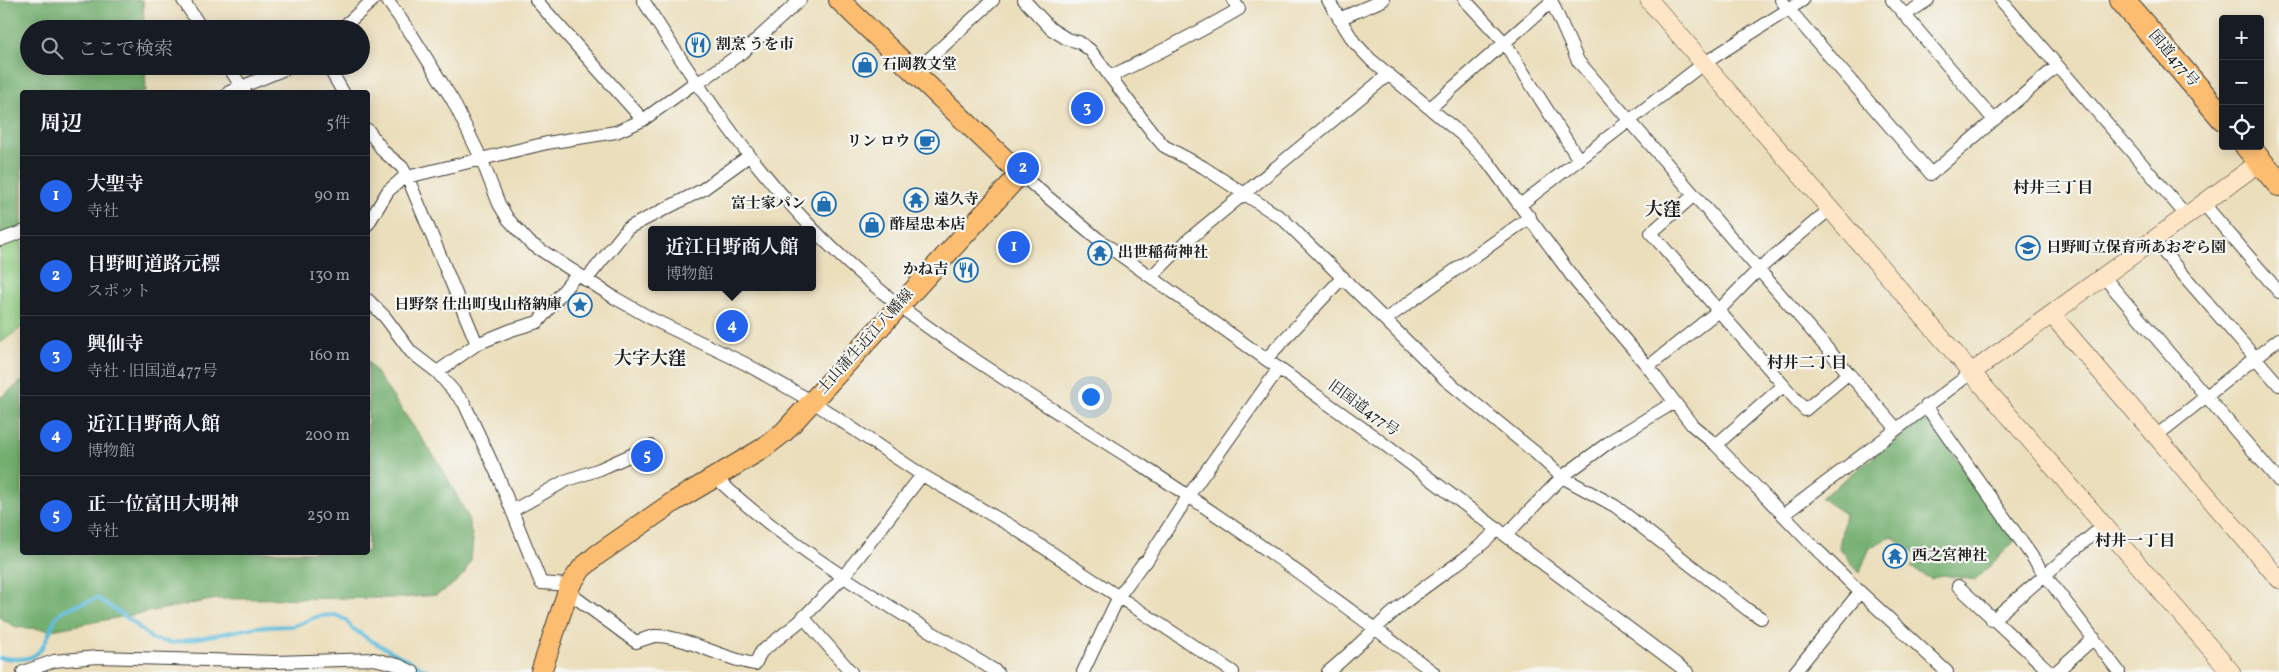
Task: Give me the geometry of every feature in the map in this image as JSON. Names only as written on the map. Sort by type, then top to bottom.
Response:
[{"type":"highway","name":"国道477号","points":[[2122,0],[2219,113]]},
{"type":"highway","points":[[2254,154],[2279,184]]},
{"type":"main road","points":[[839,0],[1020,174]]},
{"type":"main road","name":"土山蒲生近江八幡線","points":[[541,672],[569,588],[582,568],[597,555],[676,501],[762,449],[784,432],[1020,174]]},
{"type":"street","points":[[183,0],[196,20]]},
{"type":"street","points":[[352,20],[373,0]]},
{"type":"street","points":[[388,0],[444,85],[481,158],[499,204],[508,220],[530,243],[581,277],[654,320],[744,363],[813,402],[922,475],[1012,526],[1233,672]]},
{"type":"street","points":[[536,0],[642,120]]},
{"type":"street","points":[[643,0],[749,156],[811,226]]},
{"type":"street","points":[[370,221],[388,192],[407,176],[547,143],[616,132],[642,120],[743,52],[800,0]]},
{"type":"street","points":[[914,73],[993,0]]},
{"type":"street","points":[[1024,0],[1051,29],[1067,39],[1079,42],[1090,50],[1164,146],[1187,157],[1283,219],[1344,277],[1445,379],[1562,477],[1615,506],[1748,610],[1761,618]]},
{"type":"street","points":[[1110,78],[1162,50],[1194,37],[1239,10],[1234,0]]},
{"type":"street","points":[[1328,0],[1354,42],[1371,60],[1474,146],[1530,217],[1577,283],[1648,367],[1673,403],[1692,425],[1716,445],[1783,516],[1860,592],[1947,672]]},
{"type":"street","points":[[1339,19],[1383,0]]},
{"type":"street","points":[[1464,0],[1504,42],[1579,160]]},
{"type":"street","points":[[1649,0],[2231,672]]},
{"type":"street","points":[[1520,205],[1704,64],[1785,5],[1803,0]]},
{"type":"street","points":[[1892,0],[1994,120]]},
{"type":"street","points":[[1905,15],[1928,0]]},
{"type":"street","points":[[2001,0],[2186,215]]},
{"type":"street","points":[[1430,108],[1551,1],[1578,61],[1896,428]]},
{"type":"street","points":[[1785,5],[1931,174],[2057,66]]},
{"type":"street","points":[[1152,276],[1181,246],[1389,74]]},
{"type":"street","points":[[234,75],[243,90],[274,75]]},
{"type":"street","points":[[334,75],[343,90]]},
{"type":"street","points":[[370,133],[384,152],[402,167],[407,176],[477,344]]},
{"type":"street","points":[[1783,516],[1896,428],[2203,203],[2254,154]]},
{"type":"street","points":[[437,372],[477,344],[511,330],[538,322],[628,228],[702,190],[749,156]]},
{"type":"street","name":"旧国道477号","points":[[1020,174],[1098,238],[1502,532],[1687,672]]},
{"type":"street","points":[[1694,195],[1650,233],[1783,386],[1805,410],[1849,373]]},
{"type":"street","points":[[2203,203],[2279,292]]},
{"type":"street","points":[[1648,367],[1718,311],[1758,269],[1830,209]]},
{"type":"street","points":[[1386,319],[1530,217]]},
{"type":"street","points":[[816,231],[898,306],[986,368],[1189,495],[1238,528],[1433,672]]},
{"type":"street","points":[[0,240],[20,233]]},
{"type":"street","points":[[2153,240],[2279,385]]},
{"type":"street","points":[[2103,276],[2279,481]]},
{"type":"street","points":[[1266,359],[1344,277]]},
{"type":"street","points":[[370,302],[385,316],[411,352],[437,372],[464,403],[498,476],[541,583],[569,588],[636,642],[655,636],[680,640],[737,662],[756,664],[761,652],[803,617],[842,577],[922,475]]},
{"type":"street","points":[[2052,315],[2278,576]]},
{"type":"street","points":[[2156,436],[2279,339]]},
{"type":"street","points":[[1083,672],[1118,596],[1142,563],[1146,562],[1156,549],[1189,495],[1279,368]]},
{"type":"street","points":[[1716,445],[1783,386]]},
{"type":"street","points":[[1328,672],[1375,629],[1422,590],[1502,532],[1562,477],[1612,440],[1673,403]]},
{"type":"street","points":[[1926,406],[2045,575],[2119,672]]},
{"type":"street","points":[[512,511],[565,481],[600,469],[651,446]]},
{"type":"street","points":[[716,478],[786,537],[842,577],[997,672]]},
{"type":"street","points":[[1992,620],[2104,525]]},
{"type":"street","points":[[1958,586],[1992,620],[2050,672]]},
{"type":"street","points":[[1795,672],[1860,592]]},
{"type":"street","points":[[803,617],[851,672]]},
{"type":"street","points":[[2056,672],[2094,638]]},
{"type":"street","points":[[24,672],[54,662],[97,657],[276,662],[374,659],[398,665],[413,672]]},
{"type":"green space","points":[[0,0],[143,0],[144,20],[20,20],[20,75],[145,75],[146,90],[20,90],[20,228],[0,236]]},
{"type":"green space","points":[[20,238],[20,328],[0,343],[0,245]]},
{"type":"green space","points":[[370,364],[441,466],[467,515],[473,540],[471,559],[464,574],[450,587],[436,595],[401,598],[217,599],[52,630],[16,627],[0,618],[0,398],[20,383],[20,555],[370,555]]},
{"type":"green space","points":[[1926,416],[2016,540],[1976,580],[1942,575],[1931,579],[1911,567],[1921,557],[1891,536],[1870,548],[1859,573],[1839,547],[1845,514],[1821,498]]},
{"type":"waterway","points":[[0,658],[19,659],[37,653],[42,648],[55,620],[62,611],[98,598],[134,623],[152,639],[172,643],[257,627],[293,626],[319,616],[336,615],[346,620],[352,628],[370,640],[430,672]]},
{"type":"place","name":"割烹 うを市","points":[[698,45]]},
{"type":"place","name":"石岡教文堂","points":[[865,65]]},
{"type":"place","name":"興仙寺","points":[[1087,108]]},
{"type":"place","name":"リン ロウ","points":[[927,142]]},
{"type":"place","name":"日野町道路元標","points":[[1023,168]]},
{"type":"place","name":"遠久寺","points":[[916,200]]},
{"type":"place","name":"富士家パン","points":[[824,204]]},
{"type":"place","name":"酢屋忠本店","points":[[872,225]]},
{"type":"place","name":"大聖寺","points":[[1014,247]]},
{"type":"place","name":"日野町立保育所あおぞら園","points":[[2028,248]]},
{"type":"place","name":"出世稲荷神社","points":[[1100,253]]},
{"type":"place","name":"かね吉","points":[[966,270]]},
{"type":"place","name":"日野祭 仕出町曳山格納庫","points":[[580,305]]},
{"type":"place","name":"近江日野商人館","points":[[732,326]]},
{"type":"place","name":"正一位富田大明神","points":[[647,456]]},
{"type":"place","name":"西之宮神社","points":[[1895,556]]},
{"type":"district","name":"村井三丁目","points":[[2053,189]]},
{"type":"district","name":"大窪","points":[[1663,210]]},
{"type":"district","name":"大字大窪","points":[[650,359]]},
{"type":"district","name":"村井二丁目","points":[[1807,364]]},
{"type":"district","name":"村井一丁目","points":[[2135,542]]}]
